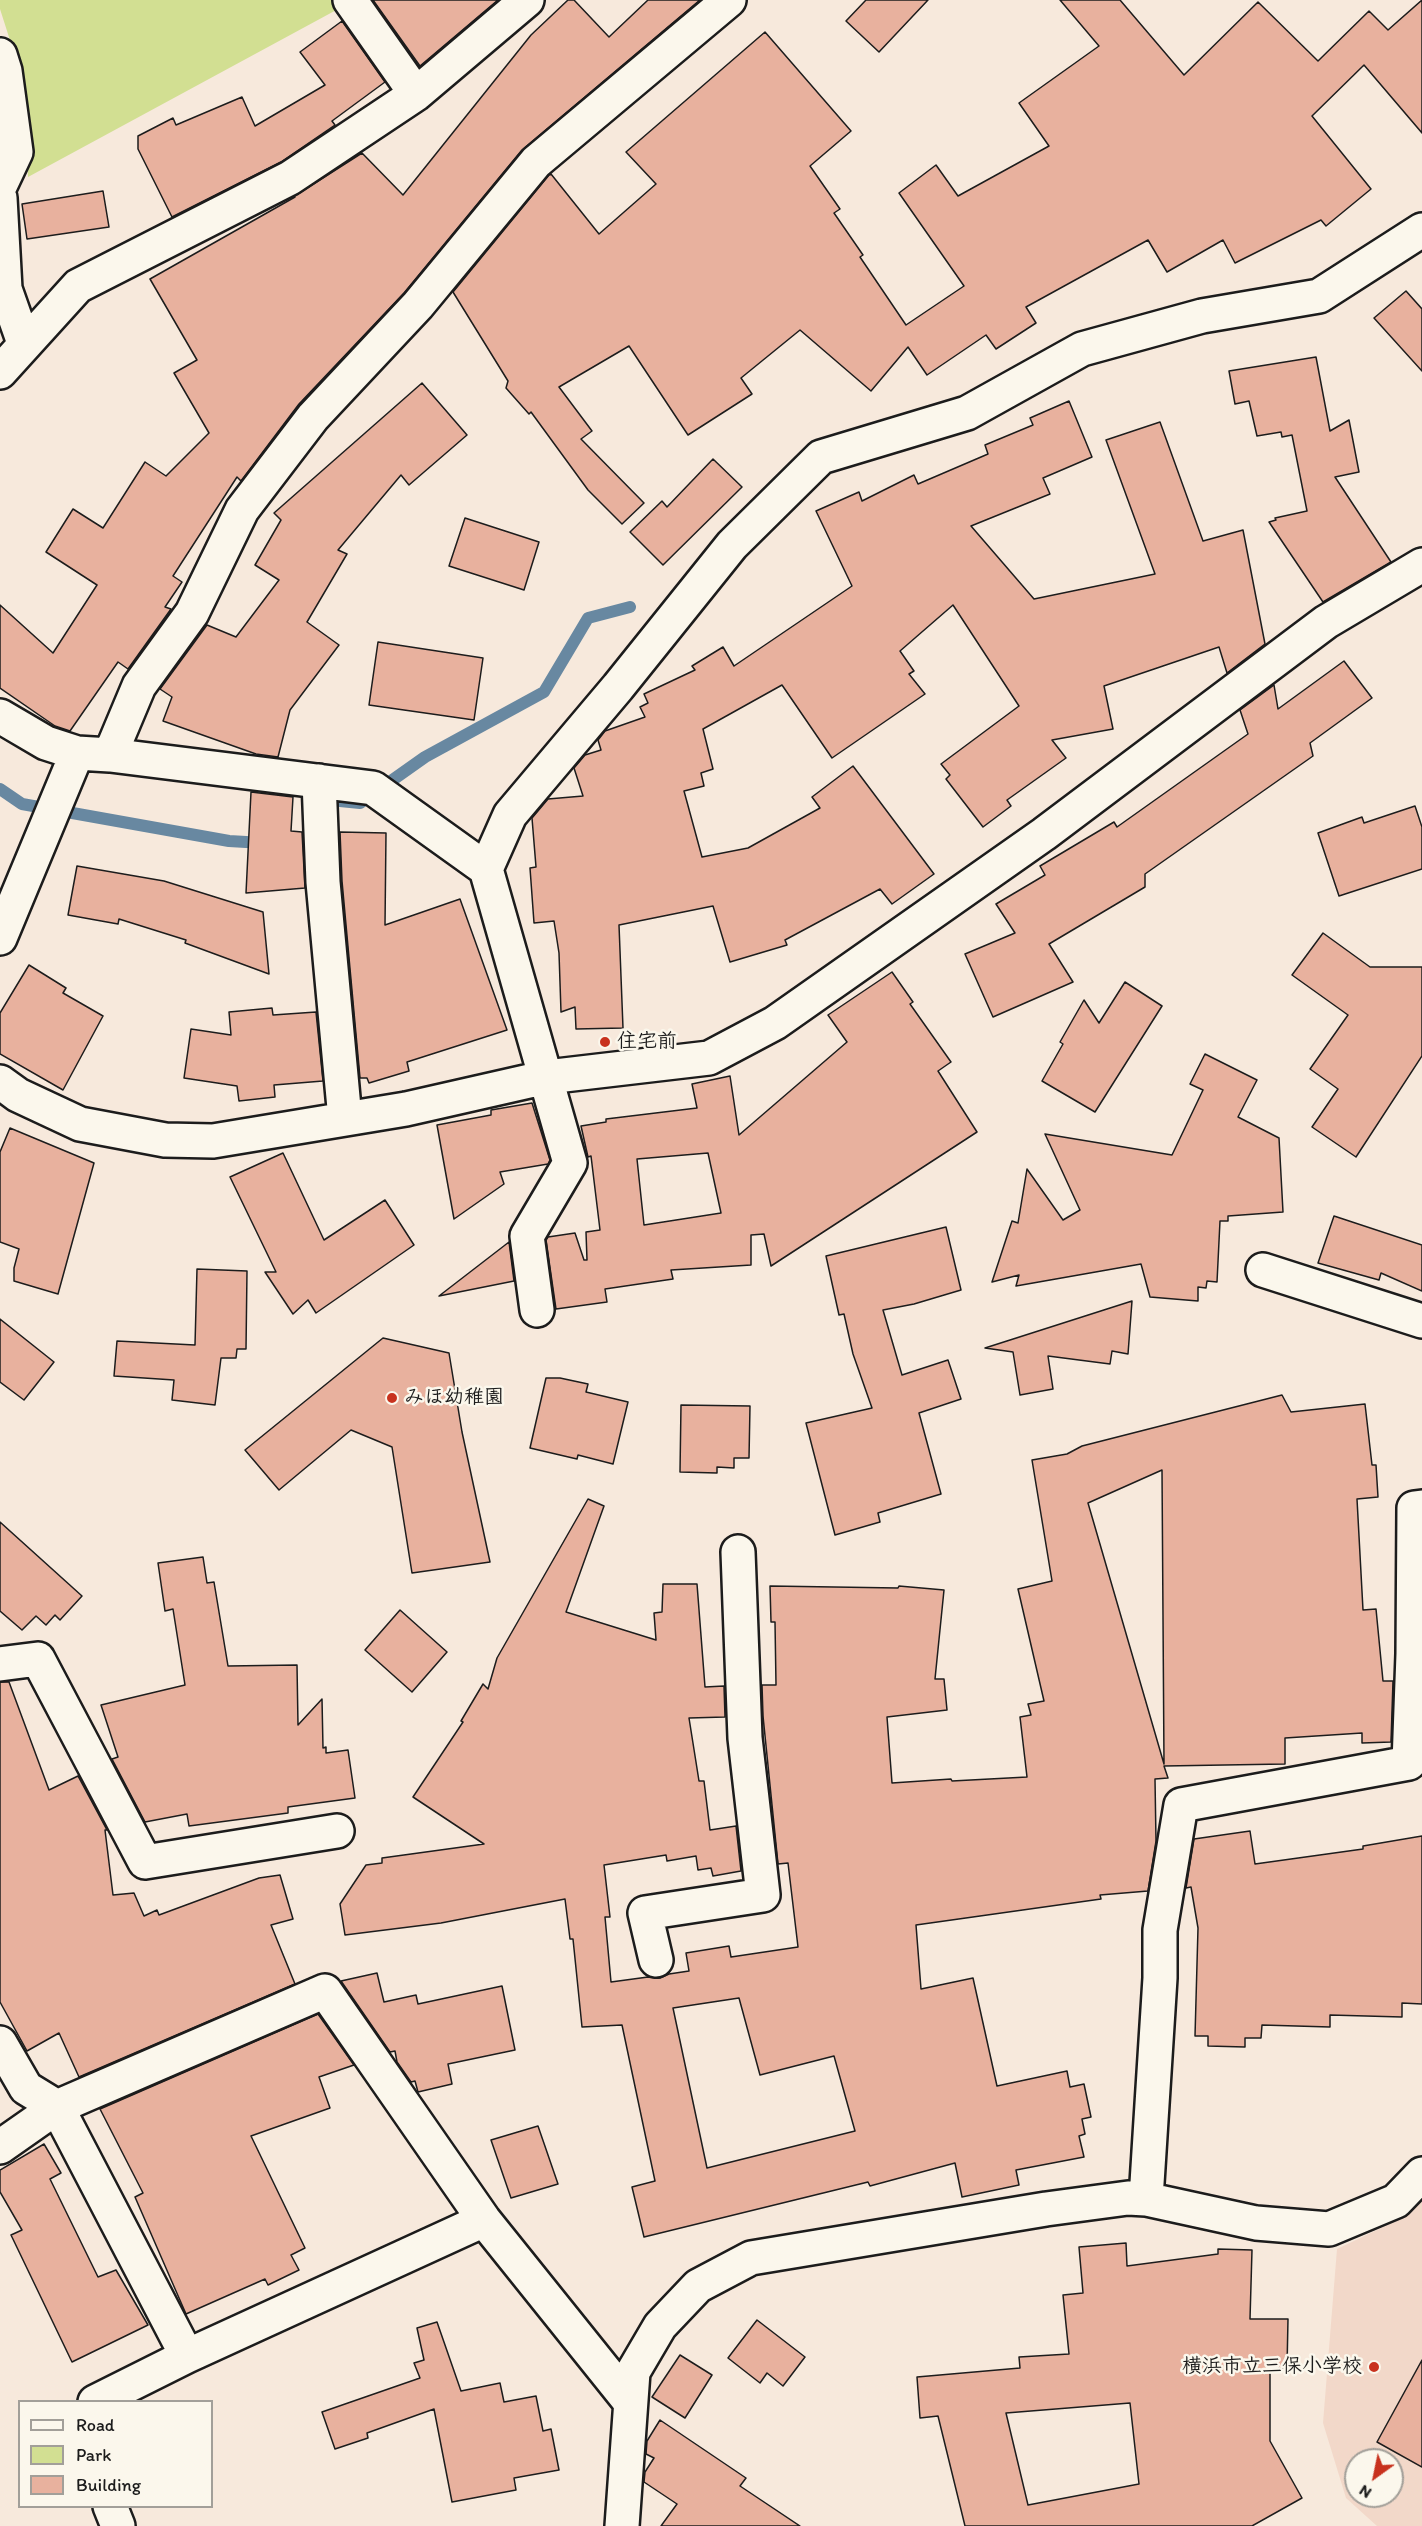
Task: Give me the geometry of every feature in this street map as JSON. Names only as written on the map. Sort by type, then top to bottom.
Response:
[{"type":"street","points":[[350,0],[416,94]]},
{"type":"street","points":[[0,372],[78,286],[290,178],[416,94],[528,0]]},
{"type":"street","points":[[110,755],[139,686],[192,613],[242,510],[313,417],[418,305],[536,162],[729,0]]},
{"type":"street","points":[[0,55],[5,71],[16,152],[0,186]]},
{"type":"street","points":[[0,198],[5,289],[24,343]]},
{"type":"street","points":[[486,869],[510,816],[732,545],[821,457],[967,413],[1082,349],[1202,316],[1319,296],[1422,230]]},
{"type":"street","points":[[0,1082],[18,1095],[80,1124],[165,1140],[213,1141],[406,1109],[547,1077],[709,1058],[775,1023],[1044,834],[1326,621],[1422,565]]},
{"type":"street","points":[[0,716],[46,743],[77,753],[110,755],[373,788],[486,869],[570,1162],[527,1236],[537,1310]]},
{"type":"street","points":[[0,938],[77,753]]},
{"type":"street","points":[[319,781],[323,882],[345,1119]]},
{"type":"street","points":[[1263,1270],[1422,1321]]},
{"type":"street","points":[[1146,2199],[1160,1978],[1160,1930],[1181,1805],[1409,1763],[1413,1654],[1414,1508],[1422,1507]]},
{"type":"street","points":[[656,1960],[645,1913],[763,1895],[745,1738],[738,1552]]},
{"type":"street","points":[[0,1664],[38,1659],[145,1862],[337,1831]]},
{"type":"street","points":[[0,2147],[57,2107],[325,1991],[484,2220],[630,2402]]},
{"type":"street","points":[[0,2043],[26,2088],[57,2107],[187,2355]]},
{"type":"street","points":[[622,2526],[633,2372],[660,2326],[698,2286],[751,2258],[1046,2209],[1128,2198],[1146,2199],[1256,2223],[1329,2229],[1396,2201],[1422,2174]]},
{"type":"street","points":[[99,2400],[187,2355],[484,2220]]},
{"type":"street","points":[[111,2508],[118,2526]]},
{"type":"shaded area","name":"横浜市立三保小学校","points":[[1422,2200],[1422,2526],[1377,2526],[1357,2508],[1404,2508],[1404,2448],[1344,2448],[1344,2491],[1323,2423],[1337,2249],[1396,2221]]},
{"type":"green space","points":[[0,0],[338,0],[340,8],[28,177],[24,84],[0,9]]},
{"type":"building","points":[[373,0],[498,0],[420,66]]},
{"type":"building","points":[[568,0],[574,0],[609,37],[648,0],[700,0],[522,150],[404,293],[299,404],[241,481],[237,477],[173,576],[182,582],[165,607],[171,609],[128,669],[118,662],[70,731],[55,726],[0,688],[0,605],[53,653],[97,585],[46,552],[73,509],[103,528],[145,462],[166,476],[209,433],[174,373],[197,360],[150,279],[295,197],[293,197],[362,153],[403,195],[531,35]]},
{"type":"building","points":[[866,0],[928,0],[879,52],[846,21]]},
{"type":"building","points":[[1060,0],[1120,0],[1184,75],[1258,2],[1318,61],[1369,11],[1388,30],[1422,0],[1422,133],[1364,65],[1312,116],[1371,189],[1326,226],[1321,220],[1235,263],[1223,240],[1167,272],[1148,240],[1026,307],[1036,323],[996,349],[986,335],[927,375],[908,347],[871,391],[800,330],[741,378],[752,394],[688,435],[629,346],[559,387],[592,431],[581,439],[644,503],[622,524],[588,490],[531,412],[529,414],[506,388],[508,381],[453,292],[549,175],[551,174],[599,234],[656,184],[626,152],[765,32],[851,131],[810,166],[840,209],[834,213],[863,255],[860,257],[906,325],[964,286],[899,193],[936,165],[958,196],[1049,146],[1019,103],[1099,46]]},
{"type":"building","points":[[342,21],[385,82],[332,121],[335,125],[281,162],[172,217],[138,149],[138,136],[173,118],[176,125],[242,97],[255,126],[325,85],[300,52]]},
{"type":"building","points":[[103,191],[109,227],[27,239],[22,204]]},
{"type":"building","points":[[1406,291],[1422,309],[1422,371],[1374,318]]},
{"type":"building","points":[[1316,357],[1330,431],[1349,420],[1359,472],[1335,477],[1391,562],[1323,602],[1269,522],[1276,520],[1275,518],[1307,511],[1292,435],[1282,437],[1281,432],[1257,436],[1249,401],[1235,404],[1229,371]]},
{"type":"building","points":[[422,383],[467,435],[409,485],[401,475],[338,550],[347,554],[307,622],[339,645],[290,710],[278,757],[256,754],[163,721],[172,697],[160,689],[207,625],[236,637],[279,580],[255,565],[281,520],[274,513]]},
{"type":"building","points":[[1069,401],[1092,457],[1043,478],[1050,494],[971,526],[1034,599],[1155,574],[1106,440],[1160,422],[1203,541],[1243,530],[1265,644],[1227,673],[1219,647],[1104,686],[1113,729],[1052,740],[1066,758],[1007,800],[1011,806],[983,827],[946,779],[950,775],[941,764],[1019,706],[953,605],[900,651],[914,671],[909,674],[925,694],[832,758],[782,685],[703,729],[713,769],[701,773],[704,786],[684,791],[702,857],[748,848],[820,808],[812,797],[853,766],[934,874],[892,904],[880,889],[785,940],[787,945],[730,962],[713,906],[619,925],[623,1028],[576,1029],[575,1007],[561,1012],[559,953],[554,921],[534,923],[530,868],[536,867],[532,818],[548,799],[583,796],[574,768],[585,755],[601,750],[598,740],[605,731],[645,717],[640,707],[648,703],[644,694],[695,670],[692,666],[723,647],[734,666],[852,586],[816,511],[859,492],[862,501],[914,475],[918,484],[988,454],[985,445],[1033,425],[1030,418]]},
{"type":"building","points":[[713,459],[742,487],[663,565],[630,532],[662,501],[667,507]]},
{"type":"building","points":[[465,518],[539,542],[524,590],[449,566]]},
{"type":"building","points":[[378,642],[483,658],[474,720],[369,705]]},
{"type":"building","points":[[1344,661],[1372,698],[1310,743],[1313,756],[1145,874],[1145,887],[1049,944],[1073,982],[993,1017],[965,954],[1015,933],[996,904],[1045,875],[1040,866],[1114,822],[1117,827],[1248,734],[1240,710],[1274,685],[1278,709]]},
{"type":"building","points":[[251,792],[293,797],[291,831],[302,832],[305,888],[246,893]]},
{"type":"building","points":[[1415,806],[1422,827],[1422,869],[1339,896],[1318,833],[1362,817],[1364,823]]},
{"type":"building","points":[[340,832],[386,833],[385,925],[460,899],[507,1030],[407,1062],[409,1071],[369,1083],[367,1078],[360,1078],[342,881]]},
{"type":"building","points":[[77,866],[164,881],[263,912],[269,974],[185,943],[186,940],[119,919],[118,924],[68,915]]},
{"type":"building","points":[[1323,933],[1370,967],[1422,967],[1422,1056],[1356,1157],[1312,1127],[1338,1089],[1310,1069],[1348,1015],[1292,975]]},
{"type":"building","points":[[29,965],[66,988],[63,993],[103,1016],[63,1090],[0,1054],[0,1013]]},
{"type":"building","points":[[892,972],[913,1002],[910,1004],[951,1062],[938,1071],[977,1132],[771,1266],[764,1234],[751,1235],[751,1265],[671,1270],[673,1279],[605,1289],[607,1302],[556,1309],[546,1240],[548,1237],[575,1233],[584,1260],[587,1260],[586,1232],[600,1230],[591,1156],[588,1157],[581,1126],[606,1122],[606,1119],[697,1108],[692,1084],[730,1076],[739,1135],[847,1042],[828,1015]],"holes":[[[708,1153],[721,1213],[644,1225],[637,1159]]]},
{"type":"building","points":[[1125,982],[1162,1006],[1095,1112],[1042,1081],[1063,1044],[1060,1042],[1084,1000],[1099,1023]]},
{"type":"building","points":[[272,1008],[273,1015],[316,1012],[323,1081],[274,1085],[275,1097],[239,1101],[237,1086],[184,1078],[191,1029],[231,1035],[229,1012]]},
{"type":"building","points":[[1205,1054],[1257,1080],[1238,1117],[1279,1138],[1283,1212],[1228,1216],[1228,1221],[1220,1221],[1217,1282],[1207,1281],[1206,1288],[1198,1287],[1198,1301],[1150,1297],[1141,1264],[1016,1286],[1019,1275],[992,1282],[1012,1221],[1018,1223],[1027,1169],[1063,1220],[1080,1210],[1045,1134],[1172,1155],[1203,1090],[1190,1084]]},
{"type":"building","points":[[532,1103],[550,1160],[548,1164],[500,1172],[504,1184],[454,1219],[437,1125],[491,1115],[491,1110]]},
{"type":"building","points":[[10,1128],[94,1163],[58,1294],[14,1281],[14,1268],[19,1249],[0,1242],[0,1152]]},
{"type":"building","points":[[283,1153],[324,1240],[385,1200],[414,1245],[316,1313],[308,1300],[293,1314],[265,1272],[276,1272],[230,1177]]},
{"type":"building","points":[[1334,1216],[1422,1245],[1422,1291],[1381,1273],[1379,1280],[1318,1263]]},
{"type":"building","points":[[946,1227],[961,1290],[914,1304],[883,1310],[902,1375],[948,1360],[961,1399],[919,1413],[941,1494],[878,1513],[880,1522],[835,1535],[806,1423],[872,1408],[853,1354],[844,1314],[839,1315],[826,1256]]},
{"type":"building","points":[[509,1242],[514,1281],[439,1296]]},
{"type":"building","points":[[197,1269],[247,1271],[246,1349],[237,1349],[236,1358],[221,1358],[215,1405],[172,1400],[174,1380],[114,1376],[117,1341],[195,1345]]},
{"type":"building","points":[[1132,1301],[1128,1354],[1112,1351],[1110,1364],[1048,1356],[1053,1389],[1020,1395],[1013,1352],[985,1348]]},
{"type":"building","points":[[0,1319],[54,1362],[24,1400],[0,1382]]},
{"type":"building","points":[[383,1338],[449,1353],[462,1432],[490,1562],[412,1573],[392,1447],[351,1430],[279,1490],[245,1450]]},
{"type":"building","points":[[546,1378],[560,1378],[588,1384],[586,1392],[628,1402],[613,1464],[578,1455],[577,1459],[530,1448]]},
{"type":"building","points":[[1282,1395],[1291,1412],[1365,1404],[1372,1465],[1376,1465],[1378,1497],[1357,1499],[1363,1610],[1376,1609],[1383,1681],[1393,1681],[1391,1742],[1362,1743],[1362,1733],[1285,1738],[1285,1764],[1164,1766],[1168,1778],[1155,1779],[1156,1841],[1148,1891],[1100,1895],[1101,1899],[916,1925],[921,1989],[973,1978],[997,2086],[1067,2071],[1070,2087],[1084,2084],[1091,2117],[1082,2119],[1085,2134],[1079,2136],[1084,2157],[1016,2170],[1019,2185],[962,2197],[955,2163],[870,2186],[868,2182],[644,2237],[632,2187],[655,2181],[622,2025],[582,2027],[573,1939],[570,1939],[565,1899],[441,1923],[345,1935],[340,1904],[366,1865],[382,1863],[382,1858],[484,1844],[413,1797],[463,1722],[461,1721],[483,1684],[488,1689],[497,1658],[588,1499],[604,1506],[566,1612],[656,1640],[654,1613],[662,1612],[663,1584],[697,1584],[705,1687],[724,1686],[725,1717],[689,1718],[699,1781],[704,1781],[710,1830],[736,1826],[741,1871],[713,1876],[711,1868],[698,1870],[696,1856],[667,1861],[666,1855],[604,1865],[610,1917],[605,1917],[611,1982],[648,1977],[660,1978],[689,1971],[686,1953],[729,1946],[731,1957],[798,1947],[788,1863],[778,1864],[763,1716],[762,1685],[776,1685],[775,1622],[771,1622],[770,1586],[898,1588],[899,1586],[944,1590],[935,1679],[944,1679],[947,1710],[887,1717],[892,1783],[1027,1777],[1020,1717],[1031,1715],[1028,1704],[1044,1701],[1018,1589],[1052,1581],[1032,1460],[1067,1454],[1082,1446]],"holes":[[[1162,1470],[1164,1764],[1088,1503]],[[739,1998],[760,2075],[834,2056],[855,2131],[707,2168],[673,2008]]]},
{"type":"building","points":[[681,1405],[750,1406],[749,1458],[734,1458],[734,1468],[717,1467],[717,1473],[680,1472]]},
{"type":"building","points":[[0,1522],[82,1596],[60,1620],[55,1615],[46,1625],[36,1616],[22,1630],[0,1611]]},
{"type":"building","points":[[203,1557],[207,1583],[214,1582],[228,1666],[297,1665],[298,1725],[322,1699],[323,1748],[326,1747],[326,1753],[348,1750],[355,1798],[288,1807],[288,1813],[189,1826],[187,1814],[145,1822],[112,1759],[118,1757],[101,1705],[185,1685],[173,1609],[165,1611],[158,1563]]},
{"type":"building","points":[[400,1610],[447,1652],[412,1692],[365,1650]]},
{"type":"building","points":[[0,1682],[9,1682],[49,1790],[78,1776],[107,1830],[105,1830],[113,1895],[134,1893],[144,1916],[157,1910],[159,1915],[259,1878],[280,1875],[293,1919],[271,1925],[295,1984],[79,2077],[59,2033],[27,2051],[0,2002]]},
{"type":"building","points":[[1250,1831],[1255,1864],[1363,1849],[1363,1846],[1422,1836],[1422,2004],[1402,2003],[1402,2017],[1330,2015],[1330,2027],[1262,2025],[1261,2038],[1245,2038],[1245,2047],[1208,2046],[1208,2036],[1195,2036],[1198,1928],[1191,1887],[1186,1888],[1194,1839]]},
{"type":"building","points":[[377,1973],[384,2002],[416,1995],[418,2004],[502,1986],[515,2050],[448,2064],[452,2084],[418,2092],[415,2081],[411,2082],[397,2062],[395,2051],[390,2052],[341,1981]]},
{"type":"building","points":[[318,2014],[354,2065],[319,2077],[330,2108],[251,2136],[305,2248],[291,2255],[299,2270],[268,2285],[265,2279],[186,2314],[135,2197],[143,2193],[100,2109]]},
{"type":"building","points":[[538,2126],[558,2184],[511,2198],[491,2140]]},
{"type":"building","points":[[44,2144],[61,2173],[50,2179],[98,2277],[116,2270],[148,2325],[72,2362],[11,2235],[22,2230],[0,2192],[0,2170]]},
{"type":"building","points":[[1126,2243],[1127,2266],[1218,2254],[1218,2249],[1252,2250],[1250,2319],[1288,2319],[1287,2368],[1270,2368],[1270,2441],[1302,2498],[1252,2526],[965,2526],[938,2416],[920,2418],[917,2377],[1020,2368],[1019,2357],[1069,2354],[1063,2295],[1083,2293],[1079,2247]],"holes":[[[1130,2403],[1139,2484],[1028,2505],[1006,2413]]]},
{"type":"building","points":[[757,2320],[805,2357],[783,2386],[767,2373],[760,2383],[728,2358]]},
{"type":"building","points":[[437,2322],[461,2391],[500,2383],[504,2402],[536,2396],[543,2431],[551,2429],[559,2470],[514,2478],[516,2490],[452,2502],[434,2409],[367,2433],[368,2438],[335,2449],[322,2412],[420,2378],[414,2363],[424,2360],[417,2328]]},
{"type":"building","points":[[680,2355],[712,2375],[685,2418],[652,2397]]},
{"type":"building","points":[[1422,2360],[1422,2467],[1404,2457],[1404,2448],[1388,2448],[1377,2442]]},
{"type":"building","points":[[660,2420],[746,2478],[740,2486],[800,2526],[661,2526],[677,2504],[644,2482],[645,2472],[654,2458],[646,2454],[647,2441]]},
{"type":"waterway","points":[[320,799],[360,803],[425,757],[544,692],[588,618],[630,607]]},
{"type":"waterway","points":[[0,789],[22,804],[229,841],[263,843]]},
{"type":"place","name":"住宅前","points":[[605,1042]]},
{"type":"place","name":"みほ幼稚園","points":[[392,1398]]},
{"type":"place","name":"横浜市立三保小学校","points":[[1374,2367]]}]
